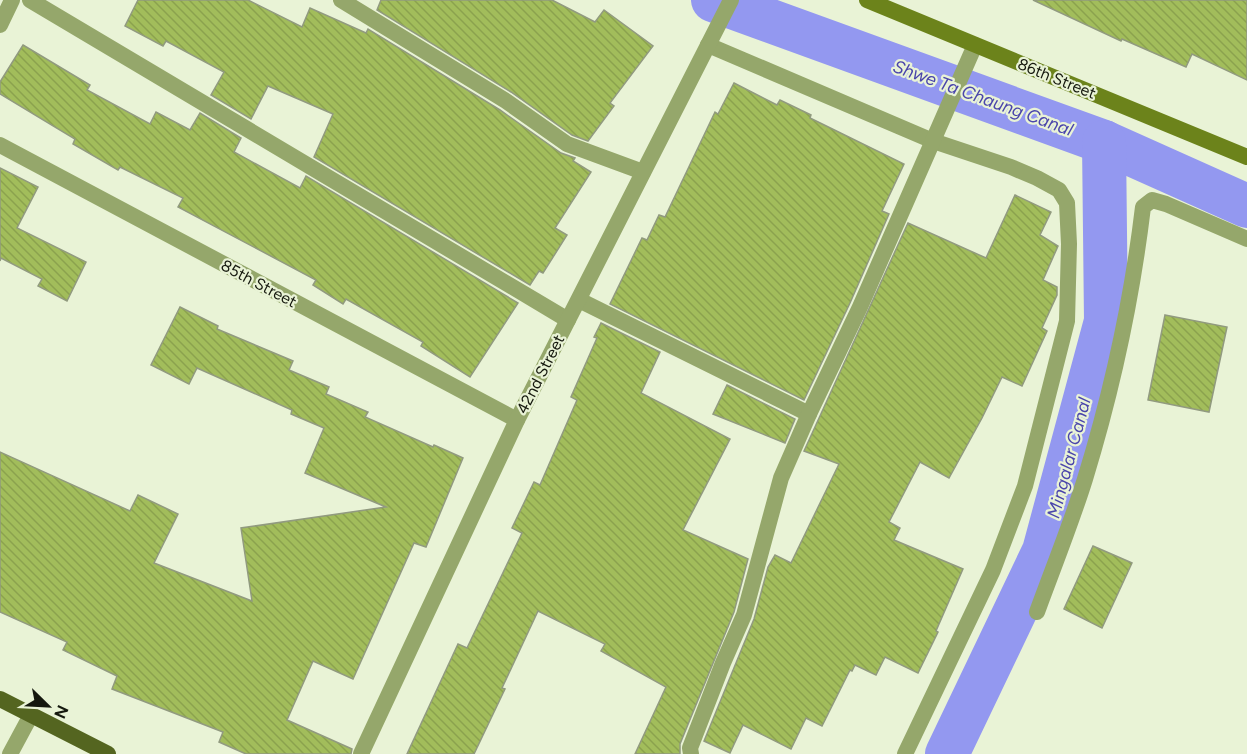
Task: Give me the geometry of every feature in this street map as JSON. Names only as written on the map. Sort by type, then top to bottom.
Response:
[{"type":"main road","name":"86th Street","points":[[867,0],[1247,157]]},
{"type":"main road","points":[[0,699],[108,754]]},
{"type":"street","points":[[0,25],[12,0]]},
{"type":"street","points":[[30,0],[568,320]]},
{"type":"street","points":[[341,0],[506,101],[567,144],[644,172]]},
{"type":"street","name":"42nd Street","points":[[361,754],[517,420],[731,0]]},
{"type":"street","points":[[710,41],[1037,178],[1059,190],[1067,203],[1069,244],[1067,321],[1025,486],[993,570],[905,754]]},
{"type":"street","points":[[691,754],[690,748],[744,615],[781,478],[808,414],[860,307],[975,45]]},
{"type":"street","name":"85th Street","points":[[0,146],[517,420]]},
{"type":"street","points":[[1037,612],[1084,480],[1115,368],[1138,250],[1143,207],[1152,200],[1166,204],[1247,239]]},
{"type":"street","points":[[579,300],[808,414]]},
{"type":"street","points":[[10,754],[31,715]]},
{"type":"building","points":[[138,0],[248,0],[302,27],[310,8],[366,33],[368,29],[500,110],[561,153],[575,158],[573,161],[591,172],[555,228],[567,235],[543,273],[539,271],[530,285],[314,157],[333,114],[268,86],[251,119],[211,95],[224,72],[166,41],[163,46],[125,26]]},
{"type":"building","points":[[381,0],[552,0],[595,22],[604,10],[653,46],[610,103],[614,106],[588,141],[572,135],[511,92],[377,10]]},
{"type":"building","points":[[1033,0],[1247,0],[1247,80],[1192,54],[1186,67],[1122,39],[1121,41]]},
{"type":"building","points":[[23,45],[90,85],[87,90],[150,124],[156,112],[190,130],[200,113],[241,138],[234,152],[300,188],[306,176],[518,303],[470,377],[421,346],[423,342],[346,299],[343,304],[313,285],[316,280],[178,207],[183,198],[120,167],[118,170],[73,144],[75,139],[0,94],[0,82]]},
{"type":"building","points":[[734,83],[777,105],[780,100],[811,115],[810,118],[904,164],[882,211],[889,214],[804,400],[610,304],[642,238],[647,240],[659,215],[665,217],[715,112],[718,114]]},
{"type":"building","points":[[0,168],[38,187],[17,228],[86,262],[67,301],[38,286],[42,279],[1,258],[0,261]]},
{"type":"building","points":[[1015,195],[1051,212],[1040,235],[1058,246],[1043,280],[1057,287],[1057,295],[1042,328],[1047,331],[1022,386],[1002,377],[949,478],[920,462],[889,522],[900,528],[894,540],[963,569],[936,631],[938,632],[918,673],[885,657],[876,675],[855,665],[852,671],[850,670],[822,726],[806,718],[791,749],[743,725],[730,753],[704,741],[754,619],[768,567],[775,555],[791,563],[839,464],[804,451],[908,223],[986,258]]},
{"type":"building","points":[[180,307],[218,326],[217,329],[293,361],[289,370],[329,387],[326,394],[368,412],[365,417],[463,458],[426,547],[414,543],[353,679],[313,661],[287,720],[352,749],[351,754],[246,754],[219,742],[223,732],[112,689],[117,676],[63,650],[67,642],[0,612],[0,452],[130,511],[138,495],[178,514],[154,563],[252,601],[241,528],[386,507],[305,473],[324,428],[291,414],[292,410],[197,368],[189,384],[151,365]]},
{"type":"building","points":[[1165,315],[1227,327],[1209,412],[1148,400]]},
{"type":"building","points":[[601,323],[660,352],[641,393],[730,439],[683,530],[748,559],[734,612],[680,744],[680,754],[635,754],[666,687],[601,651],[605,644],[538,611],[474,754],[407,754],[458,644],[467,648],[522,533],[512,528],[534,482],[540,485],[577,400],[571,397],[597,338],[594,337]]},
{"type":"building","points":[[727,385],[795,419],[785,443],[713,414]]},
{"type":"building","points":[[1093,546],[1132,563],[1102,628],[1064,609]]},
{"type":"waterway","name":"Shwe Ta Chaung Canal","points":[[713,0],[1104,142],[1247,206]]},
{"type":"waterway","name":"Mingalar Canal","points":[[947,754],[1044,551],[1106,321],[1104,142]]}]
